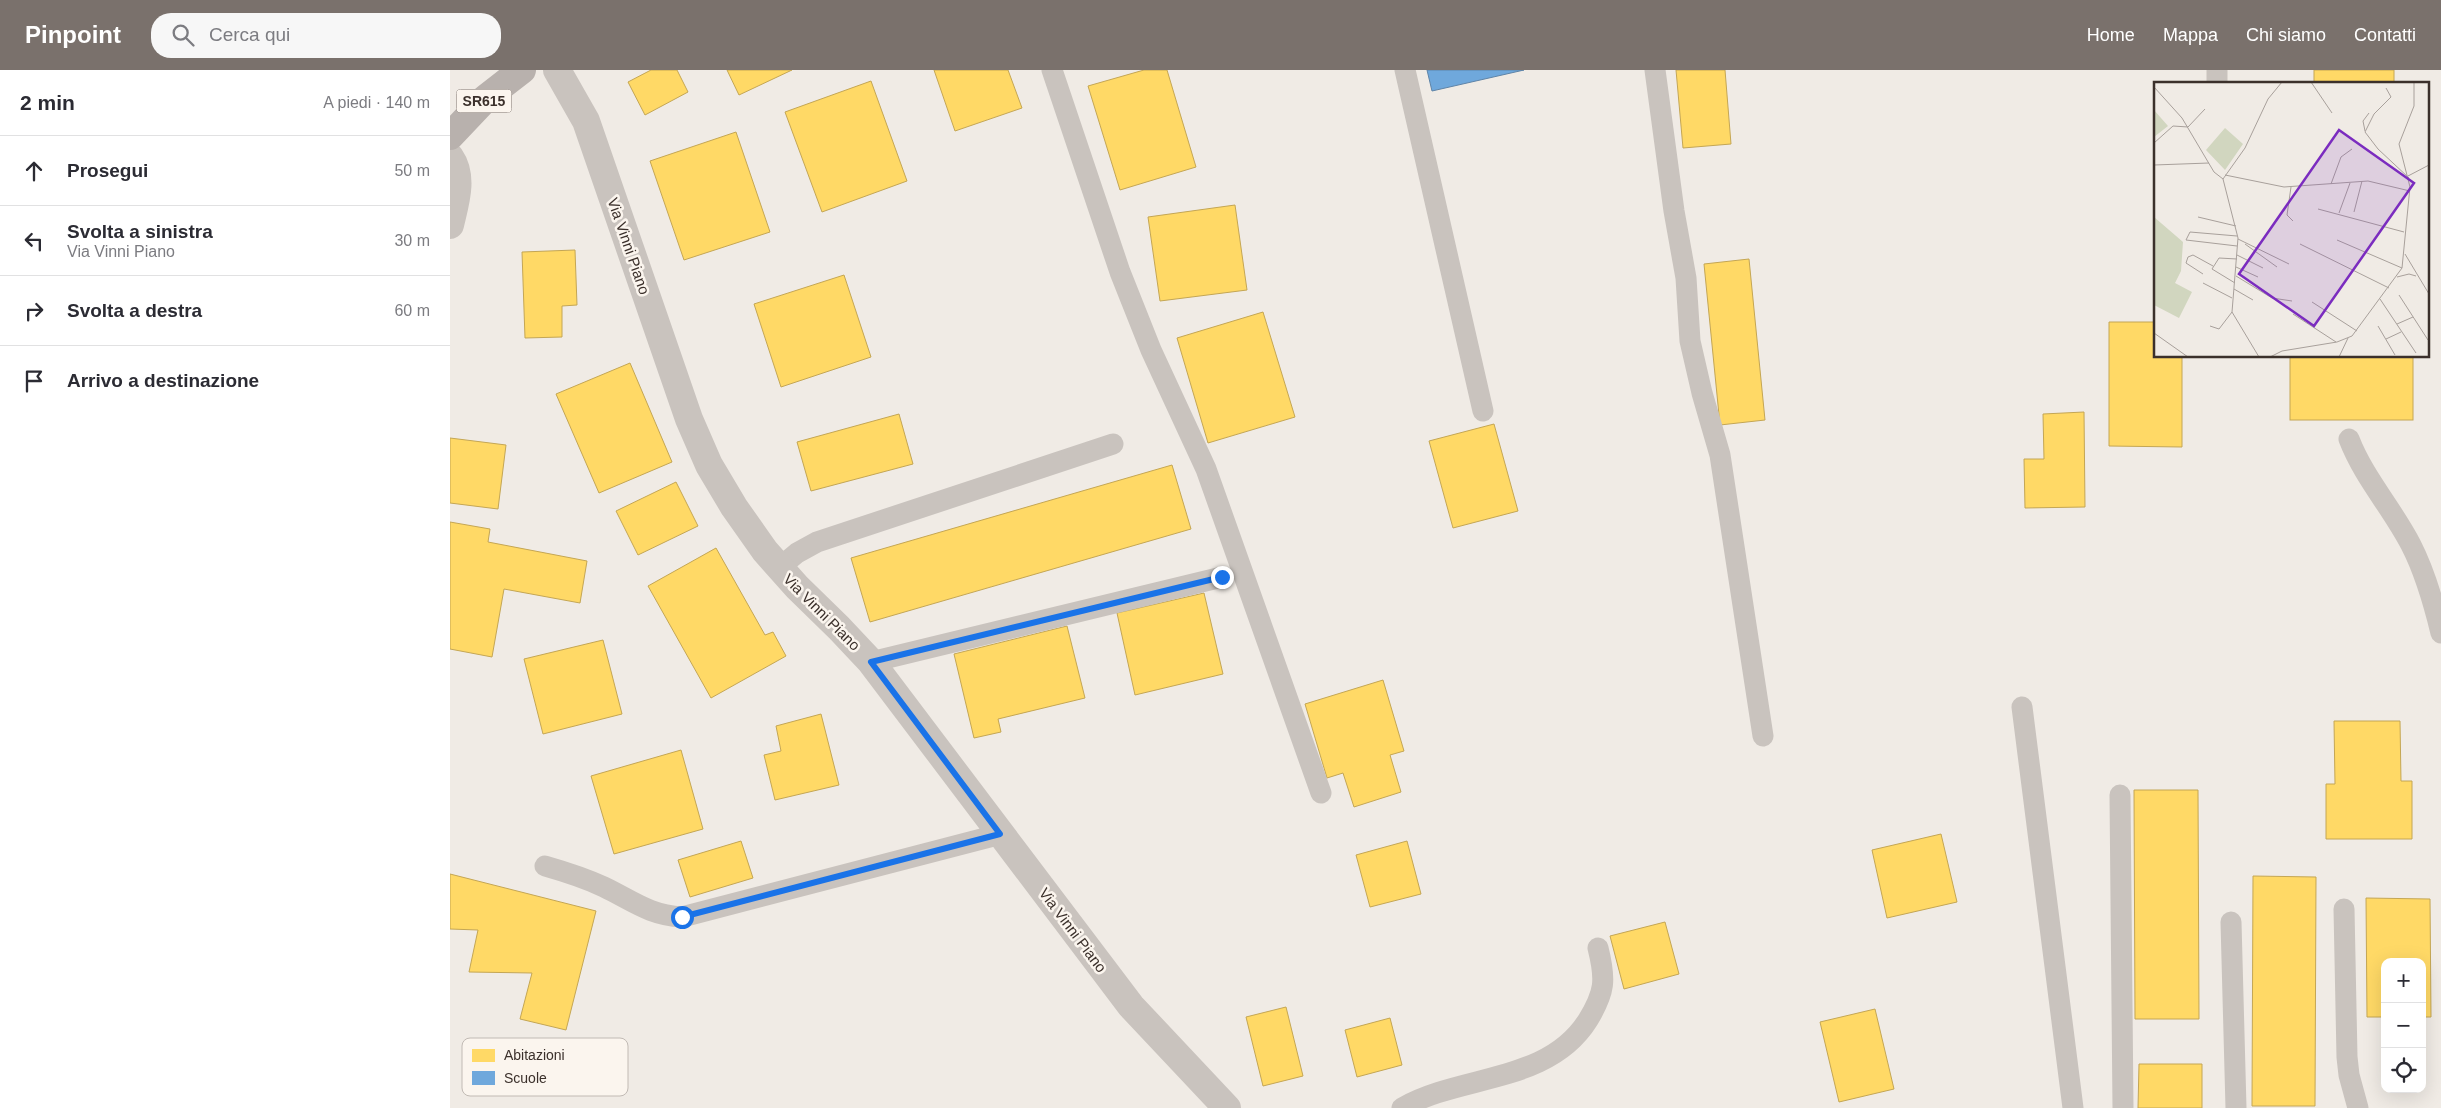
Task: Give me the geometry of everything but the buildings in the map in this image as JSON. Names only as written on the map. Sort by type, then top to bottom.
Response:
[{"type":"main road","name":"SR615","points":[[450,136],[486,98],[522,70]]},
{"type":"street","name":"Via Vinni Piano","points":[[557,70],[586,121],[689,419],[709,465],[734,507],[779,568],[871,662],[1131,1006],[1227,1108]]},
{"type":"street","points":[[450,158],[455,165],[458,176],[450,225]]},
{"type":"lane","points":[[1052,70],[1120,272],[1151,350],[1206,469],[1320,793]]},
{"type":"lane","points":[[1405,70],[1483,411]]},
{"type":"lane","points":[[1655,70],[1674,211],[1686,278],[1690,341],[1702,394],[1720,455],[1763,736]]},
{"type":"lane","points":[[2349,439],[2364,473],[2412,546],[2428,588],[2441,633]]},
{"type":"lane","points":[[779,568],[797,553],[816,542],[1113,444]]},
{"type":"lane","points":[[871,662],[1222,577]]},
{"type":"lane","points":[[2022,707],[2073,1108]]},
{"type":"lane","points":[[2120,795],[2123,1108]]},
{"type":"lane","points":[[545,866],[578,876],[642,909],[662,916],[682,917],[1000,834]]},
{"type":"lane","points":[[2344,910],[2347,1057],[2349,1075],[2358,1108]]},
{"type":"lane","points":[[2231,922],[2236,1108]]},
{"type":"lane","points":[[1402,1108],[1416,1100],[1444,1090],[1536,1065],[1572,1041],[1598,1004],[1604,984],[1598,948]]},
{"type":"route","points":[[682,917],[1000,834],[894,690],[871,662],[1222,577]]}]
